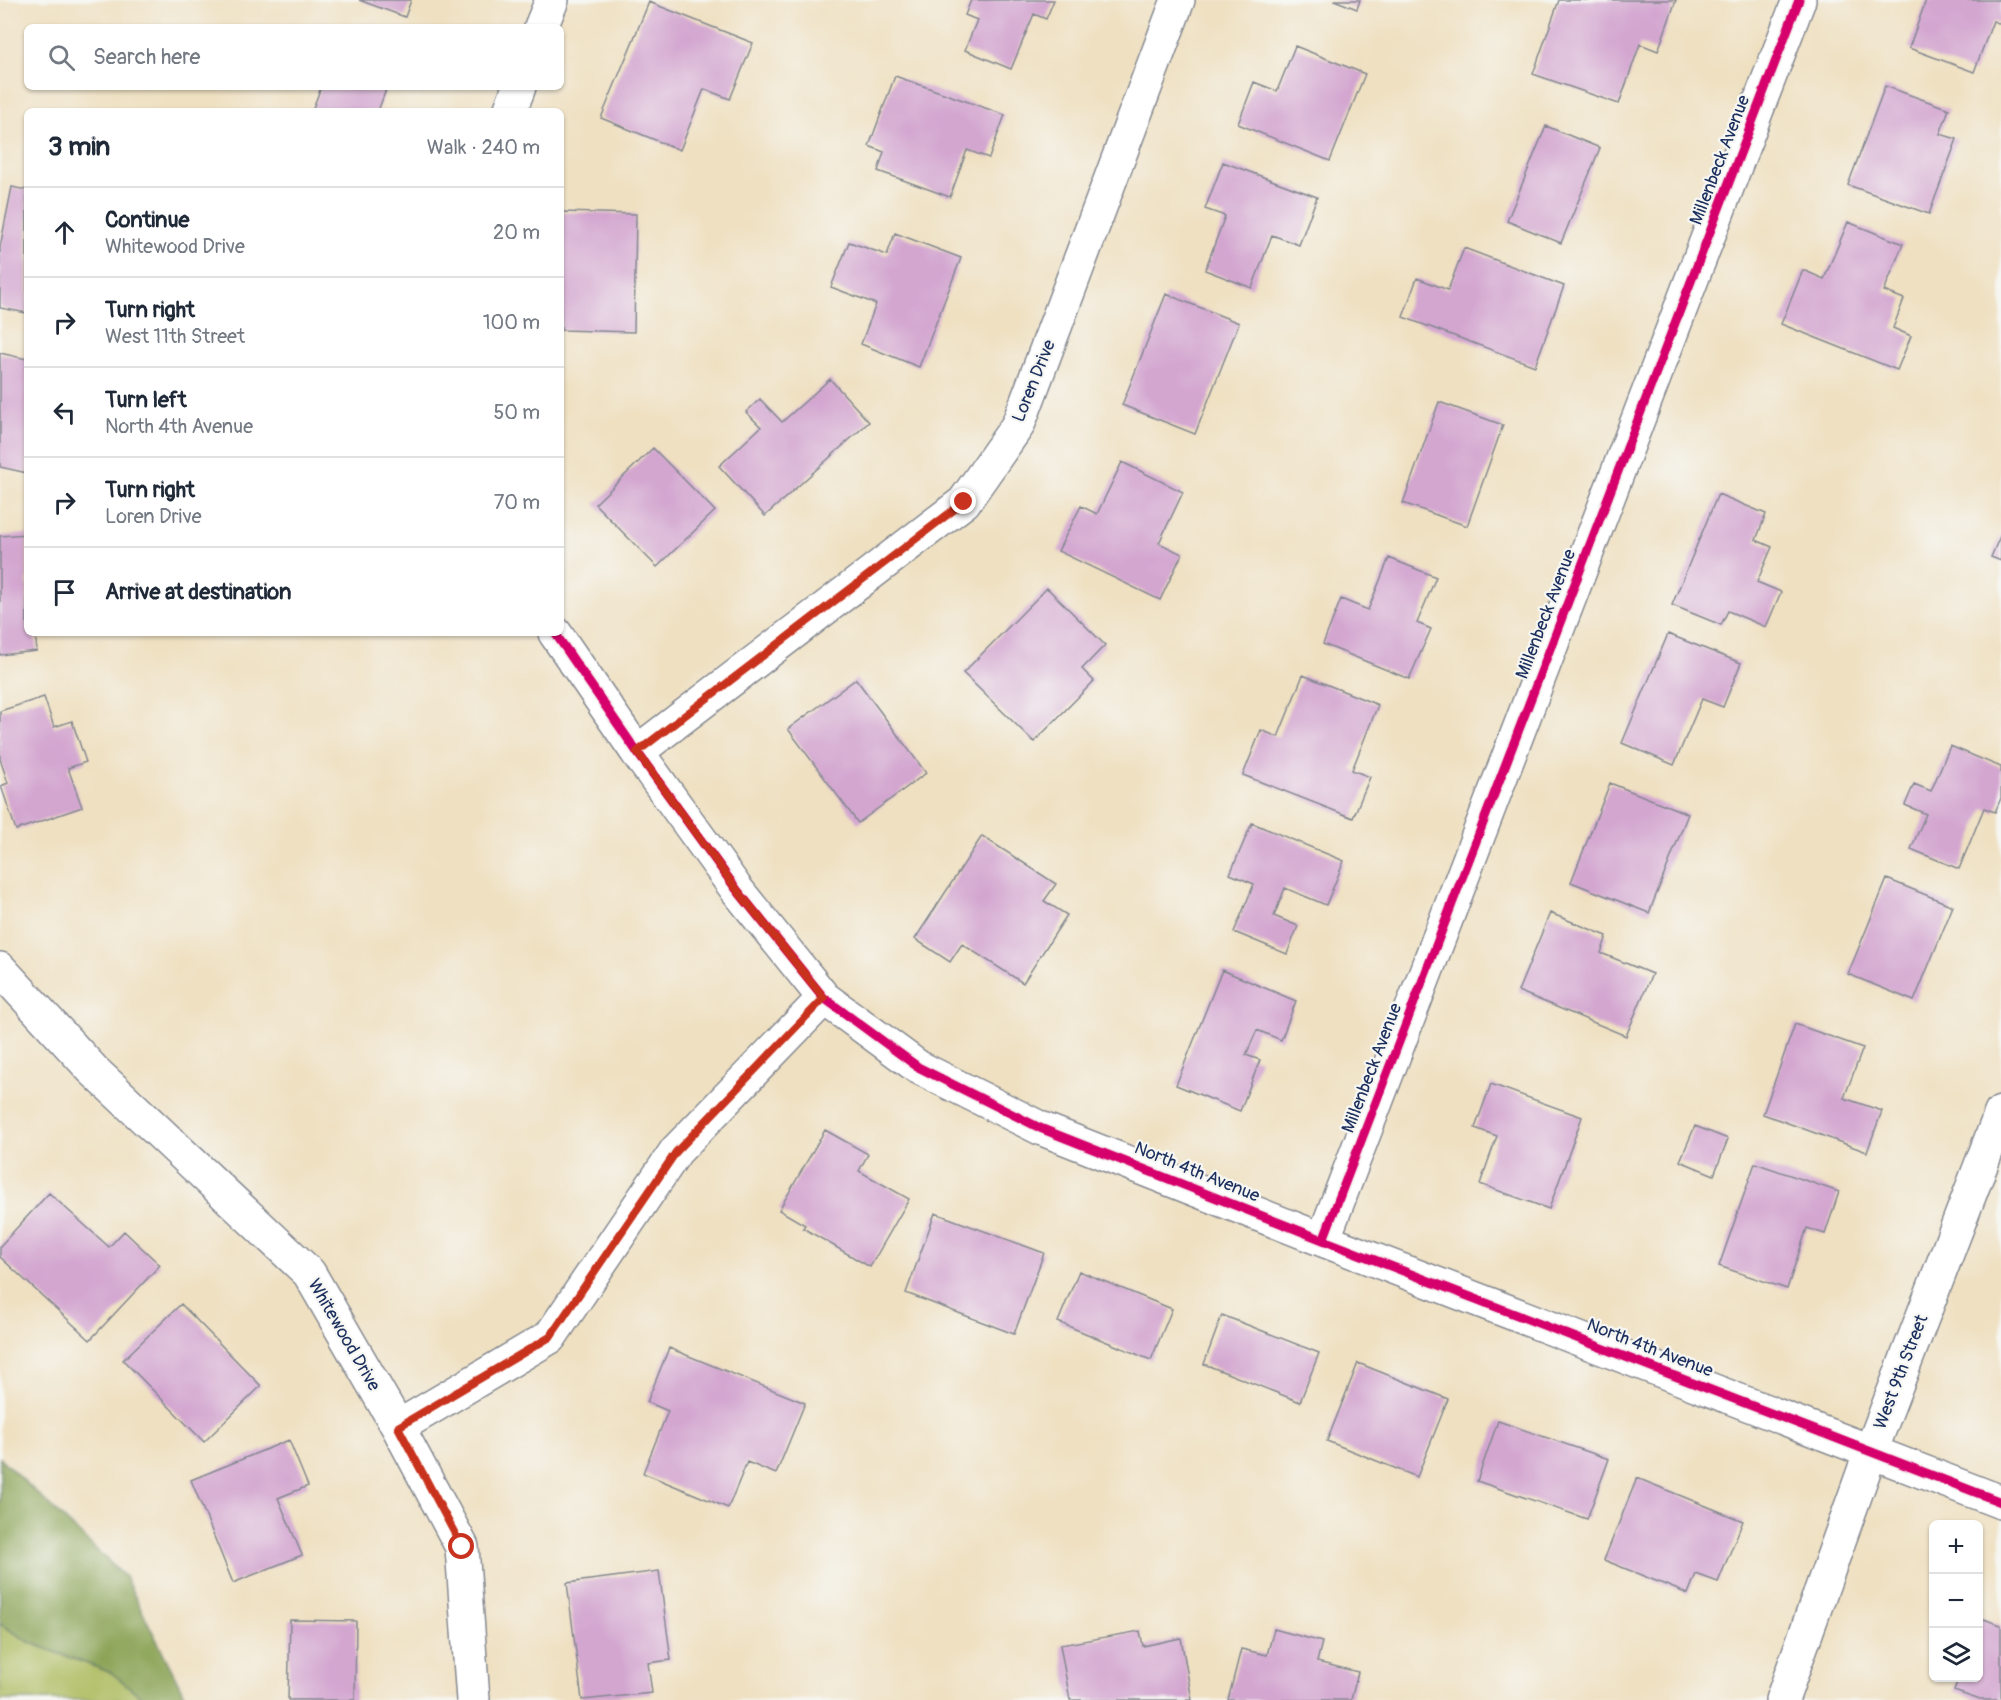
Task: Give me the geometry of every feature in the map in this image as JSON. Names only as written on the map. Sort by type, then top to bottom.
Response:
[{"type":"street","points":[[542,24],[552,0]]},
{"type":"street","name":"Loren Drive","points":[[637,752],[964,502],[1018,424],[1178,0]]},
{"type":"street","name":"Millenbeck Avenue","points":[[1323,1240],[1799,0]]},
{"type":"street","points":[[511,108],[518,90]]},
{"type":"street","name":"North 4th Avenue","points":[[557,636],[637,752],[737,890],[824,998],[918,1067],[1040,1128],[2001,1502]]},
{"type":"street","name":"Whitewood Drive","points":[[0,969],[93,1071],[309,1273],[398,1427],[462,1547],[473,1700]]},
{"type":"street","points":[[398,1427],[550,1337],[676,1152],[824,998]]},
{"type":"street","name":"West 9th Street","points":[[1782,1700],[1871,1451],[2001,1113]]},
{"type":"green space","points":[[0,1458],[125,1577],[187,1700],[145,1700],[112,1673],[31,1643],[0,1624]]},
{"type":"green space","points":[[0,1624],[31,1643],[112,1673],[145,1700],[0,1700]]},
{"type":"building","points":[[359,0],[411,0],[405,17]]},
{"type":"building","points":[[971,0],[1054,0],[1046,19],[1034,14],[1011,69],[965,50],[977,20],[965,15]]},
{"type":"building","points":[[1334,0],[1360,0],[1357,9]]},
{"type":"building","points":[[1559,0],[1676,0],[1658,51],[1640,44],[1619,104],[1533,74]]},
{"type":"building","points":[[1926,0],[2001,0],[2001,24],[1993,21],[1974,72],[1909,48]]},
{"type":"building","points":[[649,2],[753,43],[730,99],[704,89],[680,150],[601,118]]},
{"type":"building","points":[[1295,46],[1365,74],[1330,161],[1238,124],[1254,82],[1277,91]]},
{"type":"building","points":[[895,76],[1005,115],[989,158],[967,150],[950,197],[878,171],[884,152],[869,146]]},
{"type":"building","points":[[1885,86],[1949,109],[1940,134],[1957,139],[1929,214],[1848,185]]},
{"type":"building","points":[[320,90],[386,90],[379,108],[313,108]]},
{"type":"building","points":[[1546,126],[1600,148],[1561,243],[1507,221]]},
{"type":"building","points":[[1223,162],[1317,197],[1299,245],[1272,235],[1252,288],[1205,270],[1225,216],[1205,209]]},
{"type":"building","points":[[12,187],[24,189],[24,312],[0,308],[0,247]]},
{"type":"building","points":[[564,212],[636,214],[634,332],[564,330]]},
{"type":"building","points":[[1848,222],[1903,244],[1884,291],[1904,299],[1893,328],[1911,336],[1897,370],[1781,324],[1803,270],[1824,279]]},
{"type":"building","points":[[895,233],[961,258],[919,367],[861,344],[876,304],[831,287],[849,242],[887,255]]},
{"type":"building","points":[[1464,248],[1564,286],[1535,366],[1403,317],[1417,278],[1448,290]]},
{"type":"building","points":[[1166,294],[1239,323],[1195,434],[1122,405]]},
{"type":"building","points":[[0,353],[24,358],[24,472],[0,467]]},
{"type":"building","points":[[830,379],[869,422],[765,516],[719,466],[761,427],[746,412],[760,399],[782,422]]},
{"type":"building","points":[[1439,402],[1503,425],[1467,526],[1403,503]]},
{"type":"building","points":[[653,448],[715,511],[657,567],[595,504]]},
{"type":"building","points":[[1122,462],[1183,492],[1159,543],[1182,554],[1160,600],[1058,551],[1081,506],[1097,514]]},
{"type":"building","points":[[1718,494],[1766,514],[1756,540],[1772,547],[1757,582],[1781,592],[1766,627],[1728,611],[1721,625],[1672,605]]},
{"type":"building","points":[[24,534],[24,636],[35,636],[37,651],[0,655],[0,536]]},
{"type":"building","points":[[2001,534],[2001,561],[1991,557]]},
{"type":"building","points":[[1389,558],[1436,577],[1417,623],[1431,629],[1409,679],[1323,644],[1341,599],[1368,610]]},
{"type":"building","points":[[1047,588],[1105,645],[1082,669],[1094,681],[1034,742],[963,673]]},
{"type":"building","points":[[1668,634],[1741,663],[1723,707],[1702,699],[1674,765],[1622,743]]},
{"type":"building","points":[[1303,675],[1378,705],[1352,770],[1370,777],[1353,818],[1243,775],[1261,730],[1278,737]]},
{"type":"building","points":[[856,679],[926,773],[858,823],[788,729]]},
{"type":"building","points":[[44,697],[54,727],[72,721],[86,762],[68,768],[82,807],[16,830],[1,786],[8,783],[0,759],[0,711]]},
{"type":"building","points":[[1950,746],[2001,767],[2001,798],[1995,812],[1984,808],[1959,869],[1911,849],[1926,814],[1905,805],[1914,784],[1931,791]]},
{"type":"building","points":[[1610,783],[1688,814],[1649,913],[1571,882]]},
{"type":"building","points":[[1252,823],[1344,861],[1326,905],[1285,888],[1274,916],[1298,926],[1287,954],[1234,932],[1254,884],[1230,874]]},
{"type":"building","points":[[982,836],[1056,884],[1044,901],[1067,915],[1023,983],[962,944],[950,962],[915,939]]},
{"type":"building","points":[[1887,879],[1953,906],[1914,1001],[1848,974]]},
{"type":"building","points":[[1550,913],[1607,936],[1601,953],[1652,974],[1626,1036],[1518,991]]},
{"type":"building","points":[[1222,970],[1296,1001],[1281,1040],[1257,1030],[1246,1055],[1260,1060],[1240,1111],[1176,1085]]},
{"type":"building","points":[[1795,1024],[1863,1048],[1844,1098],[1882,1111],[1867,1152],[1763,1114]]},
{"type":"building","points":[[1491,1084],[1582,1117],[1549,1209],[1480,1184],[1497,1136],[1475,1128]]},
{"type":"building","points":[[1695,1126],[1728,1139],[1714,1175],[1680,1161]]},
{"type":"building","points":[[825,1130],[868,1154],[859,1171],[909,1199],[870,1267],[803,1228],[805,1225],[779,1210]]},
{"type":"building","points":[[1755,1163],[1839,1192],[1825,1234],[1807,1228],[1787,1289],[1719,1266]]},
{"type":"building","points":[[49,1193],[109,1247],[124,1231],[160,1265],[90,1340],[0,1257],[0,1246]]},
{"type":"building","points":[[935,1213],[1044,1253],[1014,1334],[906,1293]]},
{"type":"building","points":[[1079,1271],[1172,1309],[1151,1360],[1058,1322]]},
{"type":"building","points":[[181,1304],[261,1386],[204,1442],[123,1360]]},
{"type":"building","points":[[1222,1315],[1319,1353],[1300,1402],[1204,1364]]},
{"type":"building","points":[[669,1348],[805,1403],[776,1474],[747,1462],[728,1508],[643,1473],[668,1411],[647,1402]]},
{"type":"building","points":[[1358,1363],[1448,1399],[1417,1477],[1327,1441]]},
{"type":"building","points":[[1498,1421],[1609,1459],[1587,1519],[1477,1481]]},
{"type":"building","points":[[289,1440],[308,1486],[278,1498],[302,1555],[233,1583],[191,1480]]},
{"type":"building","points":[[1637,1478],[1743,1521],[1718,1582],[1696,1574],[1688,1594],[1604,1560]]},
{"type":"building","points":[[659,1571],[671,1660],[648,1663],[652,1693],[582,1700],[567,1583]]},
{"type":"building","points":[[1983,1619],[2001,1625],[2001,1700],[1980,1700],[1954,1691],[1957,1682],[1983,1682]]},
{"type":"building","points":[[290,1620],[356,1621],[355,1700],[288,1700]]},
{"type":"building","points":[[1274,1629],[1322,1642],[1317,1662],[1358,1672],[1351,1700],[1228,1700],[1241,1649],[1267,1655]]},
{"type":"building","points":[[1140,1631],[1143,1646],[1181,1638],[1192,1700],[1070,1700],[1060,1645]]},
{"type":"cycle path","points":[[1323,1240],[1799,0]]},
{"type":"cycle path","points":[[557,636],[637,752],[737,890],[824,998],[918,1067],[1040,1128],[2001,1502]]},
{"type":"route","points":[[462,1547],[398,1427],[550,1337],[676,1152],[824,998],[737,890],[637,752],[964,502]]}]
